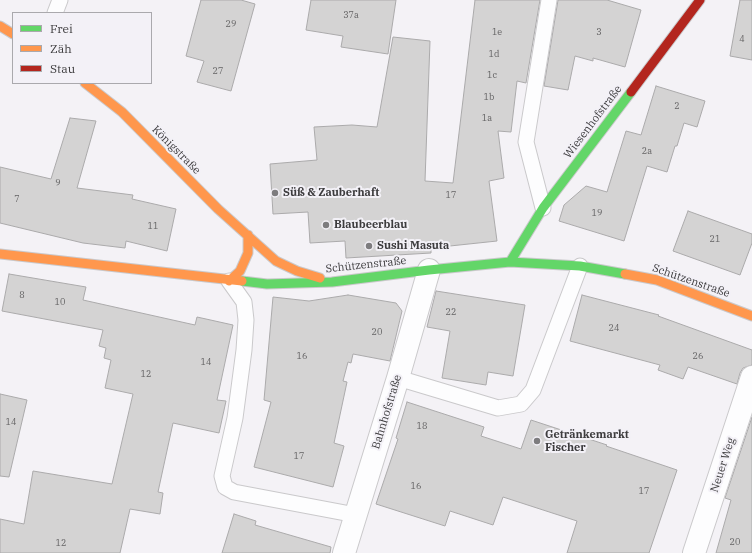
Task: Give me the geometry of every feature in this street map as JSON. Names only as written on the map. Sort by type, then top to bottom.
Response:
[{"type":"main road","name":"Wiesenhofstraße","points":[[510,262],[543,208],[700,0]]},
{"type":"main road","points":[[0,26],[12,33]]},
{"type":"main road","name":"Königstraße","points":[[86,84],[122,112],[218,209],[276,261],[332,282]]},
{"type":"main road","points":[[229,280],[240,271],[248,253],[248,235]]},
{"type":"main road","name":"Schützenstraße","points":[[0,254],[267,284],[332,282],[510,262],[580,266],[657,280],[752,316]]},
{"type":"street","name":"Bahnhofstraße","points":[[344,553],[398,378],[429,270]]},
{"type":"street","name":"Neuer Weg","points":[[694,553],[752,377]]},
{"type":"lane","points":[[55,12],[60,0]]},
{"type":"lane","points":[[543,208],[526,142],[549,0]]},
{"type":"lane","points":[[398,378],[498,408],[521,404],[533,390],[580,266]]},
{"type":"lane","points":[[229,280],[244,302],[246,320],[244,350],[235,418],[222,476],[225,487],[234,492],[356,515]]},
{"type":"building","points":[[201,0],[241,0],[255,4],[231,91],[197,82],[204,61],[186,56]]},
{"type":"building","points":[[311,0],[396,0],[388,54],[341,47],[343,36],[306,30]]},
{"type":"building","points":[[475,0],[540,0],[526,83],[517,81],[511,132],[498,131],[504,178],[489,181],[497,241],[431,248],[431,253],[346,258],[345,241],[310,243],[308,212],[273,214],[270,164],[317,160],[314,127],[352,125],[377,127],[393,37],[430,41],[425,181],[453,183]]},
{"type":"building","points":[[558,0],[607,0],[641,10],[625,67],[593,58],[593,61],[575,56],[568,90],[544,86]]},
{"type":"building","points":[[740,0],[752,0],[752,60],[730,56]]},
{"type":"building","points":[[656,86],[705,101],[697,127],[684,123],[667,172],[647,166],[624,241],[559,221],[564,205],[586,186],[607,192],[626,131],[641,135]]},
{"type":"building","points":[[70,118],[96,121],[77,188],[133,195],[132,199],[176,209],[167,251],[126,241],[125,248],[83,243],[0,223],[0,167],[51,179]]},
{"type":"building","points":[[688,211],[752,234],[752,243],[740,275],[673,251]]},
{"type":"building","points":[[9,274],[86,287],[83,300],[195,325],[197,317],[233,325],[217,400],[226,401],[219,433],[173,423],[158,492],[163,493],[160,514],[130,509],[120,553],[0,553],[0,519],[24,524],[33,471],[112,484],[133,394],[105,388],[111,360],[104,358],[106,348],[99,346],[103,330],[2,311]]},
{"type":"building","points":[[436,291],[525,305],[513,376],[488,372],[486,385],[442,378],[450,331],[427,327]]},
{"type":"building","points":[[348,295],[396,303],[402,311],[390,361],[353,354],[351,363],[348,362],[343,381],[347,382],[334,443],[344,446],[333,487],[254,467],[271,402],[264,400],[273,297],[309,301]]},
{"type":"building","points":[[582,295],[659,315],[658,316],[752,350],[752,365],[743,368],[737,384],[688,367],[683,379],[658,370],[660,365],[570,341]]},
{"type":"building","points":[[0,394],[27,400],[9,477],[0,476]]},
{"type":"building","points":[[407,402],[484,427],[481,436],[521,449],[531,420],[677,470],[649,553],[567,553],[577,521],[503,497],[493,525],[450,511],[445,526],[376,504],[398,439],[396,438]]},
{"type":"building","points":[[752,417],[752,553],[716,553],[731,500],[725,498]]},
{"type":"building","points":[[234,514],[256,521],[255,525],[331,547],[330,553],[222,553]]},
{"type":"traffic: fast","points":[[510,262],[543,208],[631,92]]},
{"type":"traffic: fast","points":[[242,281],[267,284],[332,282],[510,262],[580,266],[625,274]]},
{"type":"traffic: slow","points":[[0,26],[12,33]]},
{"type":"traffic: slow","points":[[86,84],[122,112],[218,209],[276,261],[297,271],[320,278]]},
{"type":"traffic: slow","points":[[229,281],[240,271],[248,253],[248,235]]},
{"type":"traffic: slow","points":[[0,254],[242,281]]},
{"type":"traffic: slow","points":[[625,274],[657,280],[752,316]]},
{"type":"traffic: jam","points":[[631,92],[700,0]]},
{"type":"place","name":"Süß & Zauberhaft","points":[[275,193]]},
{"type":"place","name":"Blaubeerblau","points":[[326,225]]},
{"type":"place","name":"Sushi Masuta","points":[[369,246]]},
{"type":"place","name":"Getränkemarkt Fischer","points":[[537,441]]}]
